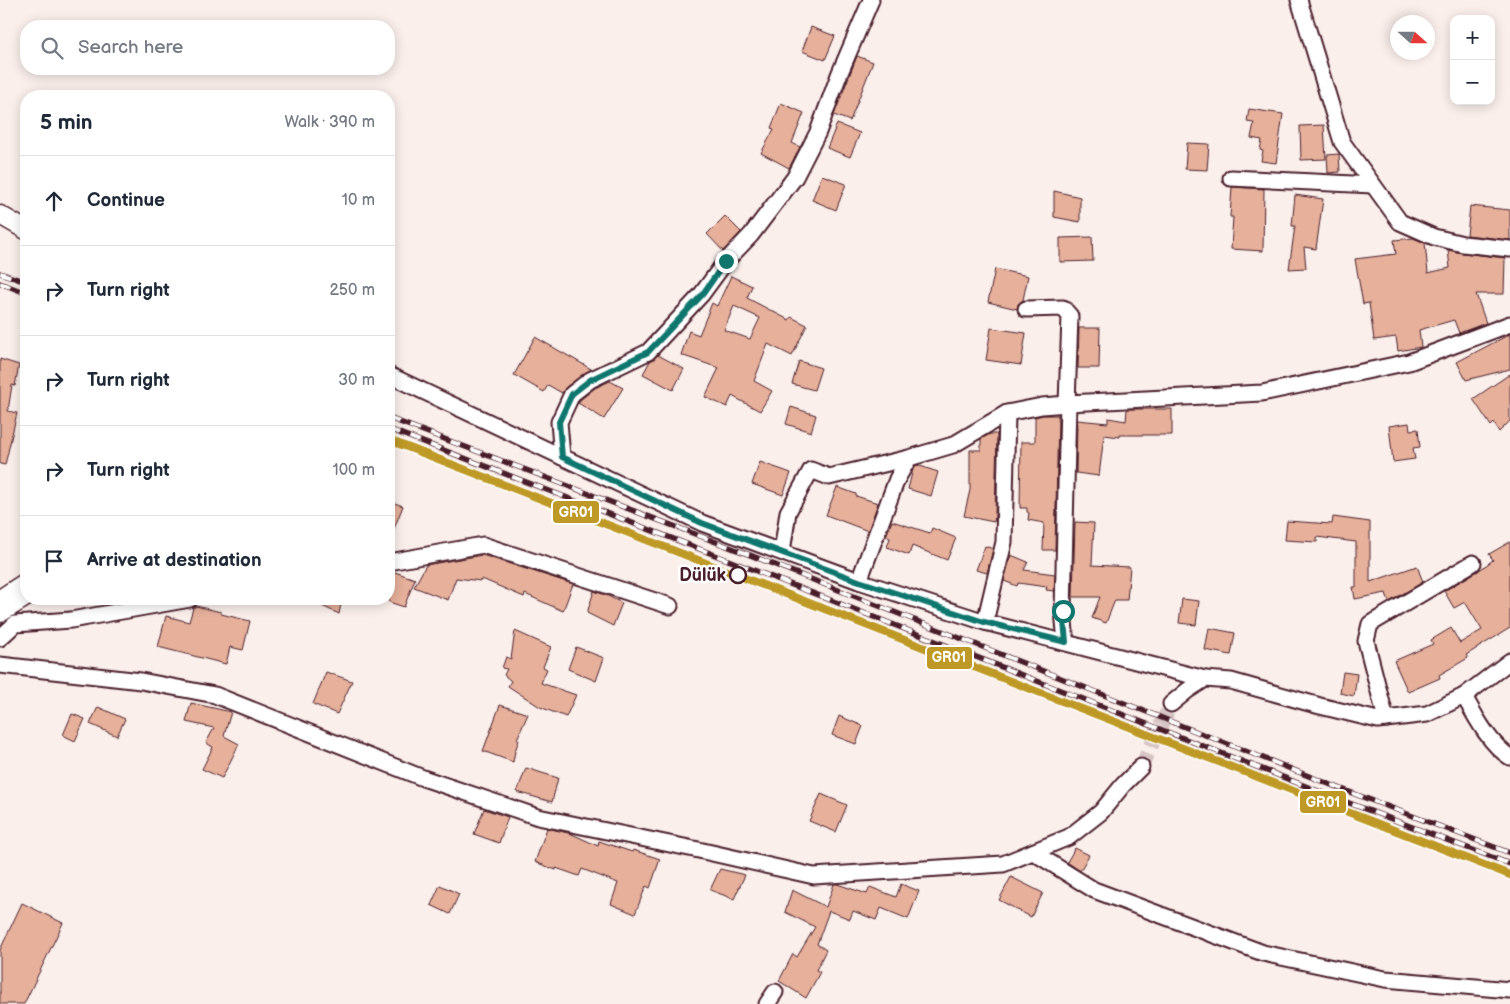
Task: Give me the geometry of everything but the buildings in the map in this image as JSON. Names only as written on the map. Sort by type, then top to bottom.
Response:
[{"type":"street","points":[[562,457],[559,422],[572,394],[590,380],[648,352],[702,295],[726,261],[751,235],[795,177],[818,132],[839,75],[871,0]]},
{"type":"street","points":[[1299,0],[1342,142],[1400,222],[1434,236],[1463,244],[1510,249]]},
{"type":"street","points":[[1231,178],[1373,185]]},
{"type":"street","points":[[0,215],[20,227]]},
{"type":"street","points":[[1026,309],[1063,308],[1070,316],[1063,611],[1066,642]]},
{"type":"street","points":[[782,552],[788,512],[811,470],[829,477],[953,446],[1007,414],[1042,406],[1262,393],[1409,362],[1510,324]]},
{"type":"street","points":[[395,378],[702,523],[859,581],[984,622],[1205,679],[1230,681],[1378,720],[1427,714],[1464,696],[1510,661]]},
{"type":"street","points":[[984,622],[1004,542],[1007,414]]},
{"type":"street","points":[[859,581],[897,479],[909,458]]},
{"type":"street","points":[[395,561],[483,545],[670,606]]},
{"type":"street","points":[[1386,719],[1366,641],[1370,624],[1474,563]]},
{"type":"street","points":[[0,599],[20,586]]},
{"type":"street","points":[[0,613],[20,601]]},
{"type":"street","points":[[0,638],[15,624],[71,620],[156,605]]},
{"type":"street","points":[[0,665],[141,680],[215,695],[423,778],[538,817],[814,876],[1003,864],[1069,837],[1101,812],[1141,767]]},
{"type":"street","points":[[1171,704],[1205,679]]},
{"type":"street","points":[[1464,696],[1478,722],[1504,753],[1510,757]]},
{"type":"street","points":[[1033,852],[1094,890],[1263,953],[1385,979],[1510,990]]},
{"type":"tunnel","points":[[1141,767],[1171,704]]},
{"type":"railway","points":[[0,273],[20,280]]},
{"type":"railway","points":[[0,283],[20,291]]},
{"type":"railway","points":[[395,420],[745,553],[1339,788],[1510,853]]},
{"type":"railway","points":[[395,431],[1510,864]]},
{"type":"transit line","name":"GR01","points":[[395,442],[1510,875]]},
{"type":"place","name":"Dülük","points":[[738,575]]},
{"type":"route","points":[[726,261],[702,295],[648,352],[590,380],[572,394],[559,422],[562,457],[702,523],[859,581],[984,622],[1066,642],[1063,611]]}]
